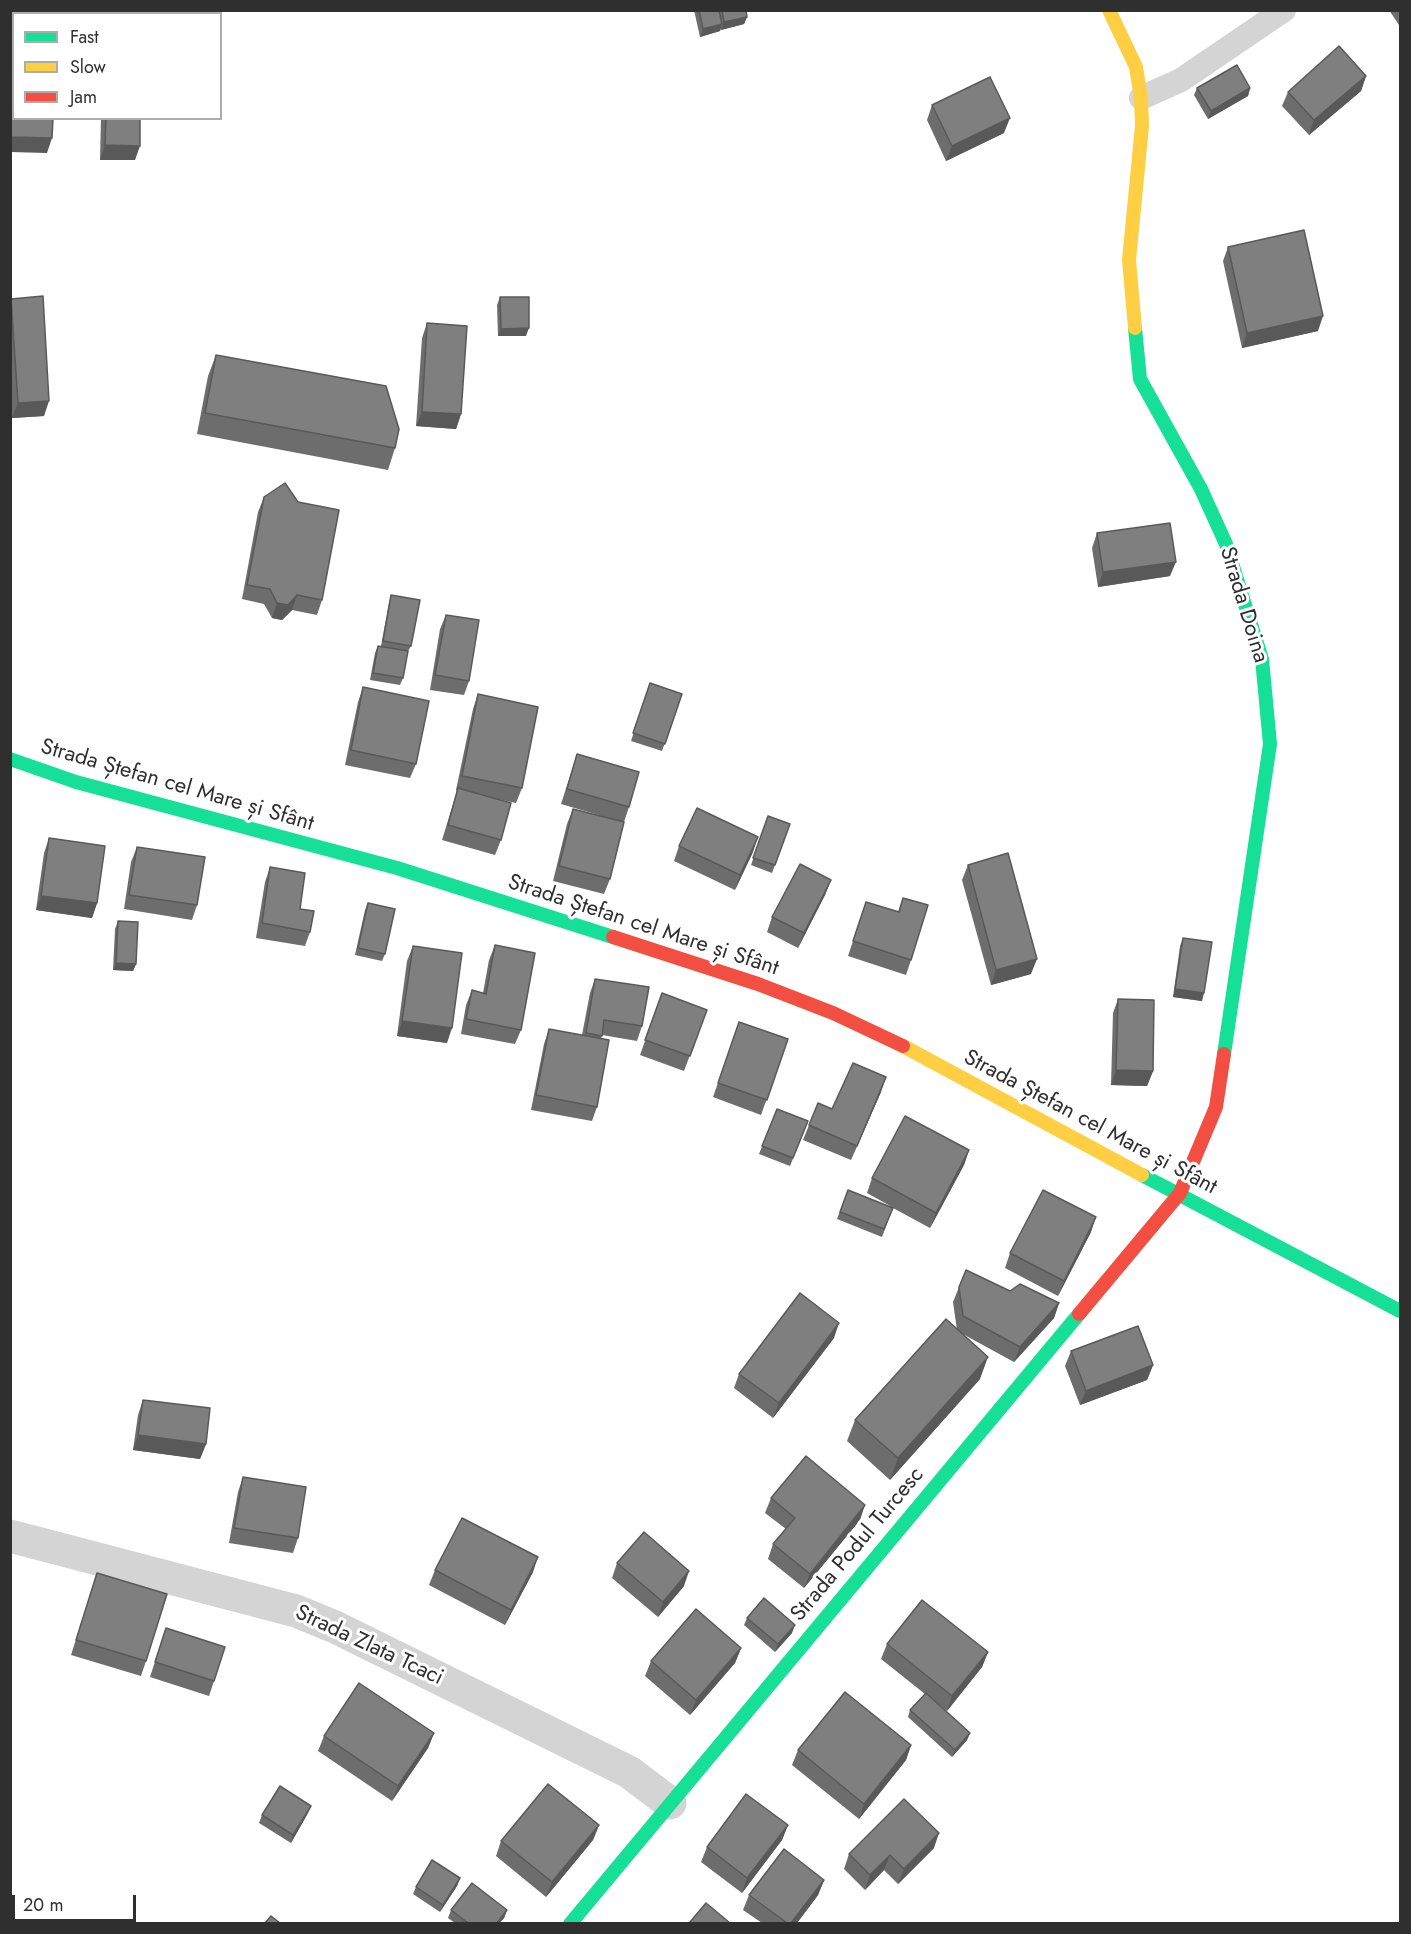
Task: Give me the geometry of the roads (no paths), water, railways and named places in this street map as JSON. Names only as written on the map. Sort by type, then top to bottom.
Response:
[{"type":"street","name":"Strada Doina","points":[[1109,10],[1136,68],[1140,98],[1142,126],[1129,260],[1140,379],[1201,489],[1226,544],[1262,658],[1270,744],[1235,992],[1216,1107],[1180,1193]]},
{"type":"street","name":"Strada Ștefan cel Mare și Sfânt","points":[[10,759],[76,782],[397,868],[758,984],[833,1013],[895,1042],[1180,1193],[1227,1221],[1375,1300],[1401,1311]]},
{"type":"street","name":"Strada Podul Turcesc","points":[[570,1923],[1180,1193]]},
{"type":"street","name":"Strada Zlata Tcaci","points":[[10,1536],[296,1611],[629,1772],[670,1803]]},
{"type":"lane","points":[[1140,98],[1181,80],[1284,10]]}]
